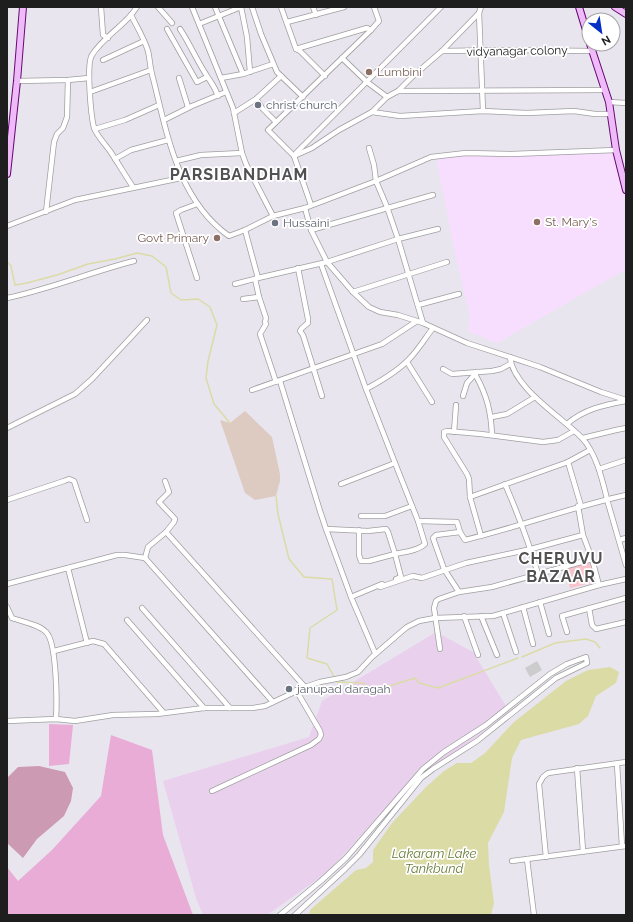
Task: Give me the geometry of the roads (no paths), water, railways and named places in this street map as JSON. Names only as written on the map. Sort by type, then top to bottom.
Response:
[{"type":"main road","points":[[7,174],[23,7]]},
{"type":"main road","points":[[616,7],[626,14]]},
{"type":"main road","points":[[592,52],[609,102],[616,150],[623,164],[626,187]]},
{"type":"street","points":[[101,7],[103,35],[108,38]]},
{"type":"street","points":[[133,187],[95,129],[89,78],[91,56],[122,26],[137,7]]},
{"type":"street","points":[[158,7],[172,23]]},
{"type":"street","points":[[192,7],[234,113],[242,153],[250,174],[273,216]]},
{"type":"street","points":[[214,7],[243,74]]},
{"type":"street","points":[[198,24],[241,7],[244,18],[250,72]]},
{"type":"street","points":[[252,7],[277,72],[303,97]]},
{"type":"street","points":[[281,7],[296,49],[326,76]]},
{"type":"street","points":[[313,7],[316,15]]},
{"type":"street","points":[[287,22],[344,7]]},
{"type":"street","points":[[311,205],[294,156],[268,130],[326,76],[379,21],[374,7]]},
{"type":"street","points":[[294,156],[441,7]]},
{"type":"street","points":[[481,7],[483,112]]},
{"type":"street","points":[[294,156],[312,148],[339,130],[372,112],[387,97],[398,90],[442,51],[480,12]]},
{"type":"street","points":[[131,15],[142,35],[148,52],[168,140],[182,178],[196,204],[211,221],[229,236],[273,216],[305,208],[376,181],[431,157],[466,153],[512,154],[616,150]]},
{"type":"street","points":[[180,28],[213,84],[218,96]]},
{"type":"street","points":[[296,49],[366,28],[371,30]]},
{"type":"street","points":[[167,29],[197,82],[207,76]]},
{"type":"street","points":[[103,60],[144,41]]},
{"type":"street","name":"vidyanagar colony","points":[[442,51],[581,51]]},
{"type":"street","points":[[342,58],[367,82],[387,97]]},
{"type":"street","points":[[221,78],[243,74],[273,64]]},
{"type":"street","points":[[90,92],[151,70]]},
{"type":"street","points":[[234,113],[256,99],[281,76]]},
{"type":"street","points":[[17,81],[89,78]]},
{"type":"street","points":[[180,78],[188,107]]},
{"type":"street","points":[[46,212],[54,142],[57,134],[63,128],[67,117],[68,80]]},
{"type":"street","points":[[398,90],[605,90]]},
{"type":"street","points":[[164,120],[188,107],[226,92]]},
{"type":"street","points":[[256,99],[262,108],[276,122]]},
{"type":"street","points":[[609,102],[626,103]]},
{"type":"street","points":[[95,129],[125,120],[159,105]]},
{"type":"street","points":[[372,112],[400,116],[483,112],[528,113],[574,111],[595,114],[611,114]]},
{"type":"street","points":[[115,159],[131,150],[168,140]]},
{"type":"street","points":[[369,148],[374,165],[376,181],[398,239],[423,323]]},
{"type":"street","points":[[176,161],[201,155],[242,153]]},
{"type":"street","points":[[7,226],[75,200],[182,178]]},
{"type":"street","points":[[311,230],[433,195]]},
{"type":"street","points":[[196,204],[176,213],[197,278]]},
{"type":"street","points":[[305,208],[311,230],[328,262],[353,292],[369,307],[380,312],[398,315],[423,323],[467,342],[540,367],[601,392],[626,400]]},
{"type":"street","points":[[235,284],[298,268],[321,264],[398,239],[438,229]]},
{"type":"street","points":[[245,230],[259,297],[266,318],[266,324],[260,334],[278,381],[326,528],[375,653]]},
{"type":"street","points":[[7,298],[134,261]]},
{"type":"street","points":[[353,292],[447,262]]},
{"type":"street","points":[[321,264],[353,355],[418,521],[424,541],[423,546],[369,561],[361,561],[359,555],[358,530]]},
{"type":"street","points":[[298,268],[308,319],[308,323],[300,331],[303,335],[322,396]]},
{"type":"street","points":[[418,305],[459,294]]},
{"type":"street","points":[[242,299],[259,297]]},
{"type":"street","points":[[7,428],[75,394],[147,320]]},
{"type":"street","points":[[252,390],[382,344],[417,321]]},
{"type":"street","points":[[366,389],[380,382],[407,362],[433,328]]},
{"type":"street","points":[[510,357],[510,364],[518,378],[535,397],[583,438],[590,450],[599,469],[626,565]]},
{"type":"street","points":[[407,362],[432,402]]},
{"type":"street","points":[[443,369],[452,374],[501,369],[510,364]]},
{"type":"street","points":[[463,396],[467,383],[476,372]]},
{"type":"street","points":[[476,372],[487,399],[492,417],[492,436]]},
{"type":"street","points":[[492,417],[506,414],[535,397]]},
{"type":"street","points":[[567,424],[575,417],[589,410],[626,400]]},
{"type":"street","points":[[454,432],[456,405]]},
{"type":"street","points":[[583,438],[626,428]]},
{"type":"street","points":[[481,536],[470,498],[468,474],[443,436],[445,431],[543,442],[558,440],[574,431]]},
{"type":"street","points":[[470,498],[568,462],[590,450]]},
{"type":"street","points":[[599,469],[626,460]]},
{"type":"street","points":[[568,462],[579,506],[583,535],[592,559],[599,585]]},
{"type":"street","points":[[341,484],[395,463]]},
{"type":"street","points":[[7,500],[64,481],[74,480],[87,520]]},
{"type":"street","points":[[145,558],[148,547],[166,532],[175,519],[159,502],[169,492],[165,480]]},
{"type":"street","points":[[505,484],[522,524],[538,574]]},
{"type":"street","points":[[418,521],[457,522],[460,532],[465,540],[579,506],[626,495]]},
{"type":"street","points":[[361,516],[385,516],[412,506]]},
{"type":"street","points":[[326,528],[388,530],[401,577],[352,597]]},
{"type":"street","points":[[166,532],[305,687]]},
{"type":"street","points":[[460,532],[436,535],[433,538],[444,569],[460,592]]},
{"type":"street","points":[[380,587],[413,576],[422,578],[444,569],[466,563],[531,549],[583,535]]},
{"type":"street","points":[[619,540],[626,538]]},
{"type":"street","points":[[7,584],[117,555],[145,558],[273,702]]},
{"type":"street","points":[[440,649],[434,608],[436,601],[439,599],[460,592],[478,590],[592,559]]},
{"type":"street","points":[[68,568],[87,643]]},
{"type":"street","points":[[7,720],[56,719],[76,721],[113,715],[157,714],[163,712],[204,708],[253,708],[265,706],[296,690],[346,677],[358,672],[375,653],[407,627],[419,621],[435,618],[464,616],[493,616],[599,585],[626,579]]},
{"type":"street","points":[[566,632],[562,616],[626,598]]},
{"type":"street","points":[[540,602],[549,634]]},
{"type":"street","points":[[7,607],[12,618],[39,627],[46,631],[50,636],[54,651],[56,719]]},
{"type":"street","points":[[523,607],[533,644]]},
{"type":"street","points":[[142,608],[230,708]]},
{"type":"street","points":[[589,608],[592,625],[596,629],[626,622]]},
{"type":"street","points":[[503,613],[516,652]]},
{"type":"street","points":[[464,616],[478,655]]},
{"type":"street","points":[[481,616],[497,655]]},
{"type":"street","points":[[127,620],[204,708]]},
{"type":"street","points":[[54,651],[93,641],[104,644],[163,712]]},
{"type":"street","points":[[280,915],[346,858],[423,769],[444,752],[486,725],[550,674],[567,664],[586,658],[588,662],[586,664],[556,678],[538,691],[477,742],[421,778],[358,855],[295,915]]},
{"type":"street","points":[[212,791],[310,745],[319,739],[321,735],[320,730],[296,690]]},
{"type":"street","points":[[546,857],[538,784],[539,781],[548,773],[626,762]]},
{"type":"street","points":[[512,861],[624,846],[617,764]]},
{"type":"street","points":[[577,768],[583,851]]},
{"type":"street","points":[[527,859],[534,915]]},
{"type":"water","name":"Lakaram Lake Tankbund","points":[[610,667],[619,672],[616,683],[596,696],[588,716],[579,724],[521,740],[512,758],[504,812],[488,843],[494,903],[491,915],[309,915],[310,910],[356,870],[366,868],[373,862],[373,850],[392,823],[426,787],[444,771],[457,763],[471,763],[485,753],[514,722],[566,681],[588,670]]},
{"type":"waterway","points":[[7,262],[11,266],[15,285],[57,275],[88,264],[137,253],[152,256],[166,267],[171,293],[181,300],[198,299],[210,307],[217,325],[208,361],[206,378],[214,404],[230,423]]},
{"type":"waterway","points":[[276,496],[278,514],[289,559],[304,577],[332,579],[337,610],[310,628],[307,658],[327,664],[337,682],[363,683],[374,691],[415,678],[419,683],[438,688],[518,658]]},
{"type":"waterway","points":[[522,657],[555,643],[586,639],[595,642],[600,648]]},
{"type":"place","name":"Lumbini","points":[[369,72]]},
{"type":"place","name":"christ church","points":[[258,105]]},
{"type":"place","name":"St. Mary's","points":[[537,222]]},
{"type":"place","name":"Hussaini","points":[[275,223]]},
{"type":"place","name":"Govt Primary","points":[[217,238]]},
{"type":"place","name":"janupad daragah","points":[[289,689]]},
{"type":"district","name":"PARSIBANDHAM","points":[[239,174]]},
{"type":"district","name":"CHERUVU BAZAAR","points":[[561,567]]}]
